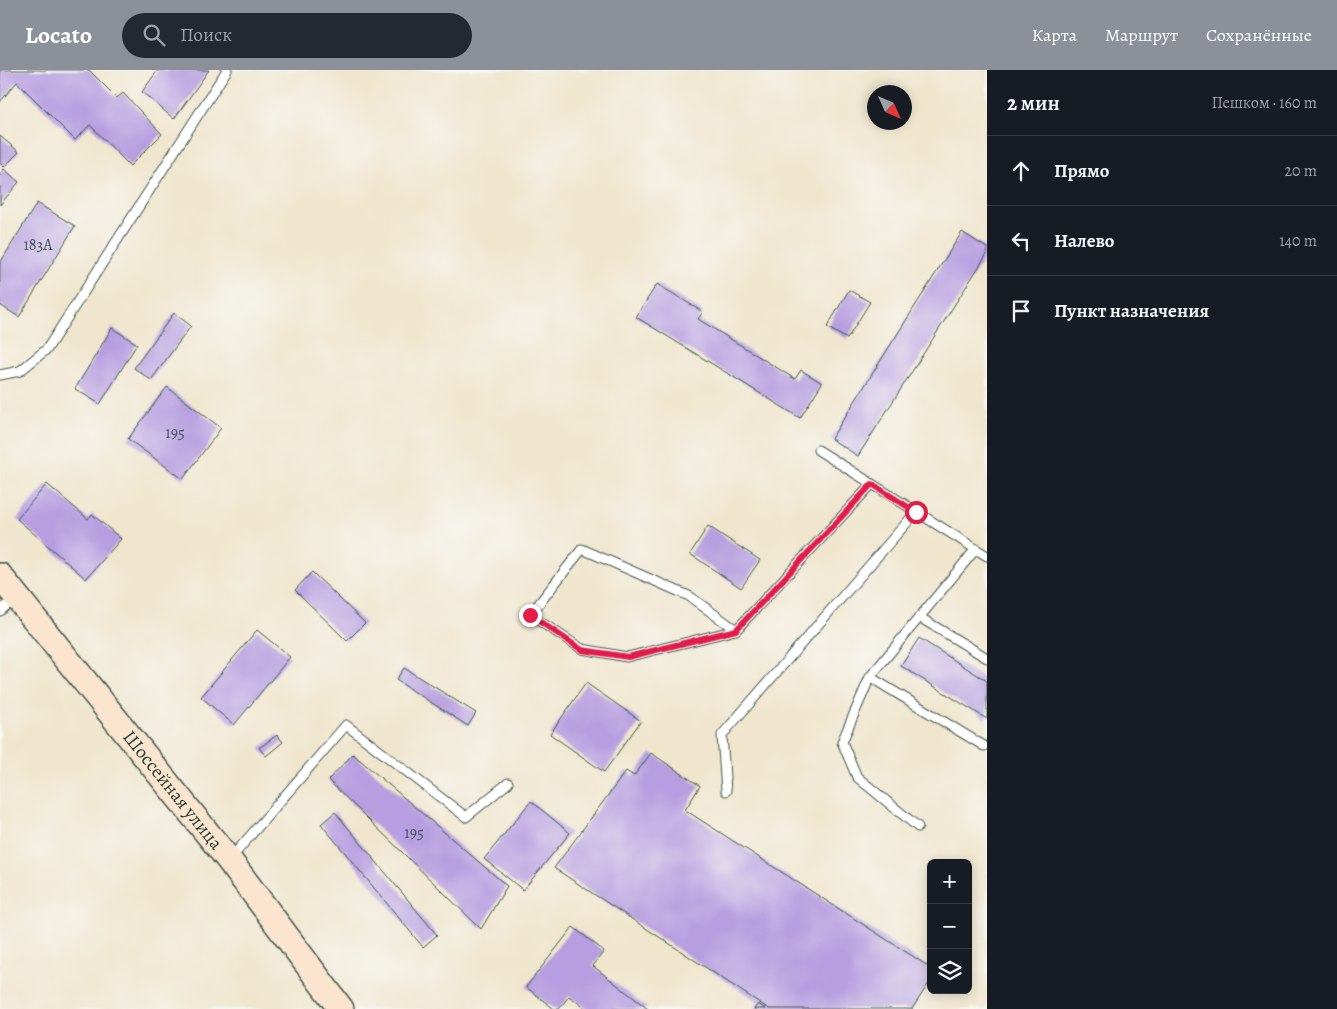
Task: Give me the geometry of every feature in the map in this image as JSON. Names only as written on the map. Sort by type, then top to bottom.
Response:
[{"type":"main road","name":"Шоссейная улица","points":[[0,576],[229,860],[341,1009]]},
{"type":"main road","name":"Шоссейная улица","points":[[4,600],[329,1009]]},
{"type":"lane","points":[[0,375],[20,371],[47,349],[228,70]]},
{"type":"lane","points":[[818,450],[987,556]]},
{"type":"lane","points":[[736,630],[689,596],[582,549],[530,615],[582,650],[628,657],[736,630],[872,484]]},
{"type":"lane","points":[[726,791],[722,735],[916,512]]},
{"type":"lane","points":[[918,827],[857,777],[842,742],[870,677],[975,550]]},
{"type":"lane","points":[[919,617],[987,658]]},
{"type":"lane","points":[[870,677],[984,746]]},
{"type":"lane","points":[[229,860],[346,725],[466,817],[508,783]]},
{"type":"building","points":[[0,70],[89,70],[117,98],[123,93],[162,134],[130,166],[90,125],[75,140],[17,82],[0,102]]},
{"type":"building","points":[[158,70],[209,70],[174,119],[142,92]]},
{"type":"building","points":[[0,136],[19,152],[4,167],[0,163]]},
{"type":"building","points":[[4,169],[19,182],[0,205],[0,174]]},
{"type":"building","points":[[37,203],[75,226],[19,317],[0,305],[0,263]]},
{"type":"building","points":[[962,232],[987,248],[987,254],[858,456],[831,439]]},
{"type":"building","points":[[657,284],[703,312],[698,319],[795,379],[801,370],[822,383],[800,418],[636,317]]},
{"type":"building","points":[[849,290],[870,302],[847,339],[827,327]]},
{"type":"building","points":[[174,313],[191,326],[151,380],[134,368]]},
{"type":"building","points":[[112,328],[137,344],[100,404],[75,389]]},
{"type":"building","points":[[167,387],[221,428],[183,479],[128,439]]},
{"type":"building","points":[[47,484],[88,519],[92,514],[121,539],[86,579],[17,519]]},
{"type":"building","points":[[708,526],[760,560],[741,588],[690,554]]},
{"type":"building","points":[[312,572],[365,623],[347,641],[295,590]]},
{"type":"building","points":[[257,630],[290,657],[234,725],[201,697]]},
{"type":"building","points":[[919,638],[987,681],[987,719],[901,666]]},
{"type":"building","points":[[404,668],[476,713],[468,726],[396,680]]},
{"type":"building","points":[[586,683],[641,721],[604,772],[550,734]]},
{"type":"building","points":[[277,735],[283,742],[266,756],[259,748]]},
{"type":"building","points":[[651,753],[700,786],[685,810],[927,965],[927,986],[912,1009],[769,1009],[554,868],[626,771],[634,776]]},
{"type":"building","points":[[353,754],[507,886],[481,929],[328,780]]},
{"type":"building","points":[[531,801],[570,833],[523,890],[484,859]]},
{"type":"building","points":[[335,812],[437,935],[423,947],[321,824]]},
{"type":"building","points":[[573,927],[604,951],[593,966],[648,1009],[586,1009],[569,996],[559,1009],[554,1009],[526,987]]},
{"type":"building","points":[[758,1004],[766,1009],[754,1009]]},
{"type":"route","points":[[530,615],[582,650],[628,657],[736,630],[872,484],[916,512]]}]
